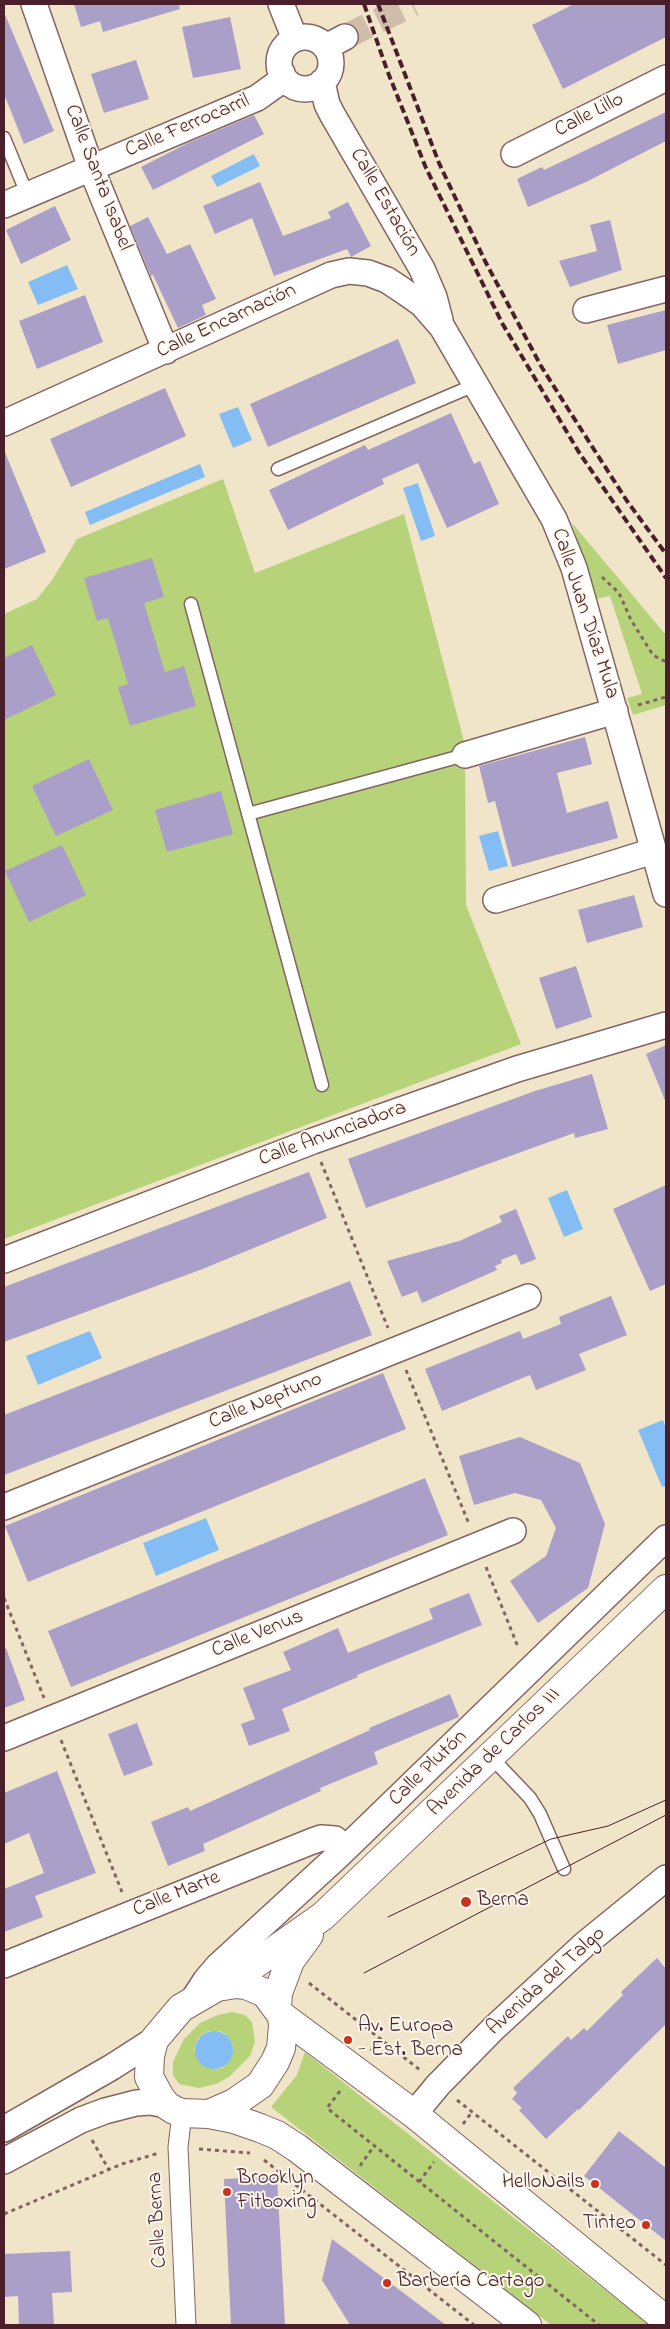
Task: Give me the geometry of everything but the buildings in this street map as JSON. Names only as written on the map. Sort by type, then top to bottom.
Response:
[{"type":"street","name":"Calle Santa Isabel","points":[[34,4],[91,168],[166,351]]},
{"type":"street","points":[[281,4],[295,39]]},
{"type":"street","points":[[303,37],[335,42],[327,76],[316,86],[300,88],[292,85],[282,73],[280,57],[288,44],[295,39],[303,37]]},
{"type":"street","name":"Calle Ferrocarril","points":[[4,205],[257,98],[278,82],[282,73]]},
{"type":"street","name":"Calle Lillo","points":[[514,154],[666,78]]},
{"type":"street","name":"Calle Estación","points":[[322,82],[332,114],[422,269],[434,297],[442,327]]},
{"type":"street","name":"Calle Encarnación","points":[[4,424],[331,274],[349,271],[368,273],[387,280],[422,304],[442,327]]},
{"type":"street","points":[[586,310],[666,289]]},
{"type":"street","name":"Calle Juan Díaz Mula","points":[[442,327],[477,384],[554,519],[574,568],[666,894]]},
{"type":"street","points":[[465,755],[615,711]]},
{"type":"street","points":[[496,900],[653,851]]},
{"type":"street","name":"Calle Anunciadora","points":[[4,1260],[313,1141],[517,1069],[666,1025]]},
{"type":"street","name":"Calle Neptuno","points":[[4,1507],[528,1297]]},
{"type":"street","name":"Calle Venus","points":[[4,1738],[513,1531]]},
{"type":"street","name":"Calle Plutón","points":[[193,2000],[218,1966],[340,1854],[529,1673],[666,1538]]},
{"type":"street","name":"Avenida de Carlos III","points":[[224,1986],[323,1916],[666,1589]]},
{"type":"street","name":"Calle Marte","points":[[4,1965],[321,1838],[331,1838],[339,1842],[341,1846],[340,1854]]},
{"type":"street","name":"Avenida del Talgo","points":[[414,2114],[438,2085],[494,2028],[585,1944],[666,1878]]},
{"type":"street","name":"Avenida de Carlos III","points":[[279,2011],[278,1993],[290,1961],[323,1916]]},
{"type":"street","points":[[4,2129],[112,2067],[154,2040],[181,2008],[193,2000],[224,1986],[236,1984],[256,1988],[265,1993],[279,2011],[414,2114],[666,2320]]},
{"type":"street","points":[[209,2114],[246,2096],[260,2085],[268,2075],[281,2048],[283,2026],[279,2011]]},
{"type":"street","points":[[154,2040],[150,2056],[149,2077],[153,2088],[174,2109]]},
{"type":"street","points":[[4,2161],[81,2120],[105,2111],[136,2103],[151,2102],[174,2109],[234,2118],[276,2135],[297,2148],[527,2325]]},
{"type":"street","name":"Calle Berna","points":[[174,2109],[178,2148],[186,2325]]},
{"type":"lane","points":[[4,138],[28,194]]},
{"type":"lane","points":[[278,469],[477,384]]},
{"type":"lane","points":[[191,604],[322,1085]]},
{"type":"lane","points":[[248,814],[465,755]]},
{"type":"lane","points":[[491,1757],[530,1798],[540,1814],[564,1869]]},
{"type":"path","points":[[574,568],[603,578],[619,593],[631,620],[653,655],[666,662]]},
{"type":"path","points":[[615,711],[666,697]]},
{"type":"path","points":[[313,1141],[529,1673]]},
{"type":"path","points":[[4,1598],[131,1914]]},
{"type":"path","points":[[311,1985],[666,2265]]},
{"type":"path","points":[[380,2039],[327,2108],[599,2325]]},
{"type":"path","points":[[4,2214],[122,2164],[178,2148],[257,2154],[474,2325]]},
{"type":"green space","points":[[223,479],[255,573],[404,514],[465,745],[466,905],[521,1044],[4,1239],[4,614],[37,599],[52,580],[77,539]]},
{"type":"green space","points":[[572,523],[666,635],[666,705],[633,715],[627,698],[642,694],[610,596],[596,599]]},
{"type":"green space","points":[[232,2012],[245,2015],[252,2022],[255,2042],[250,2056],[229,2077],[216,2084],[199,2088],[179,2084],[173,2075],[173,2062],[184,2039],[200,2023],[218,2015]],"holes":[[[208,2031],[220,2031],[226,2035],[227,2064],[222,2068],[215,2069],[194,2050],[198,2038]]]},
{"type":"green space","points":[[305,2052],[649,2325],[551,2325],[271,2107],[297,2075]]},
{"type":"water","points":[[254,154],[260,166],[217,187],[211,176]]},
{"type":"water","points":[[67,265],[78,289],[38,305],[28,282]]},
{"type":"water","points":[[238,407],[252,440],[233,448],[219,414]]},
{"type":"water","points":[[200,464],[205,477],[90,525],[85,512]]},
{"type":"water","points":[[418,483],[435,536],[421,541],[403,488]]},
{"type":"water","points":[[498,831],[508,866],[489,871],[479,836]]},
{"type":"water","points":[[567,1190],[583,1229],[564,1237],[548,1198]]},
{"type":"water","points":[[90,1331],[102,1358],[38,1385],[26,1356]]},
{"type":"water","points":[[663,1420],[666,1429],[666,1486],[662,1487],[638,1430]]},
{"type":"water","points":[[206,1518],[219,1550],[156,1576],[143,1543]]},
{"type":"water","points":[[214,2031],[228,2036],[233,2050],[228,2064],[214,2069],[200,2064],[195,2050],[200,2036]]},
{"type":"tunnel","points":[[345,37],[413,4]]},
{"type":"tram line","points":[[388,1917],[551,1839],[608,1826],[666,1800]]},
{"type":"tram line","points":[[364,1973],[666,1815]]},
{"type":"railway","points":[[364,4],[387,70],[426,168],[502,323],[580,454],[666,578]]},
{"type":"railway","points":[[378,4],[439,163],[485,261],[541,366],[627,501],[666,554]]},
{"type":"place","name":"Berna","points":[[466,1902]]},
{"type":"place","name":"Av. Europa - Est. Berna","points":[[348,2040]]},
{"type":"place","name":"HelloNails","points":[[595,2184]]},
{"type":"place","name":"Brooklyn Fitboxing","points":[[227,2192]]},
{"type":"place","name":"Tinteo","points":[[646,2225]]},
{"type":"place","name":"Barbería Cartago","points":[[387,2283]]}]
